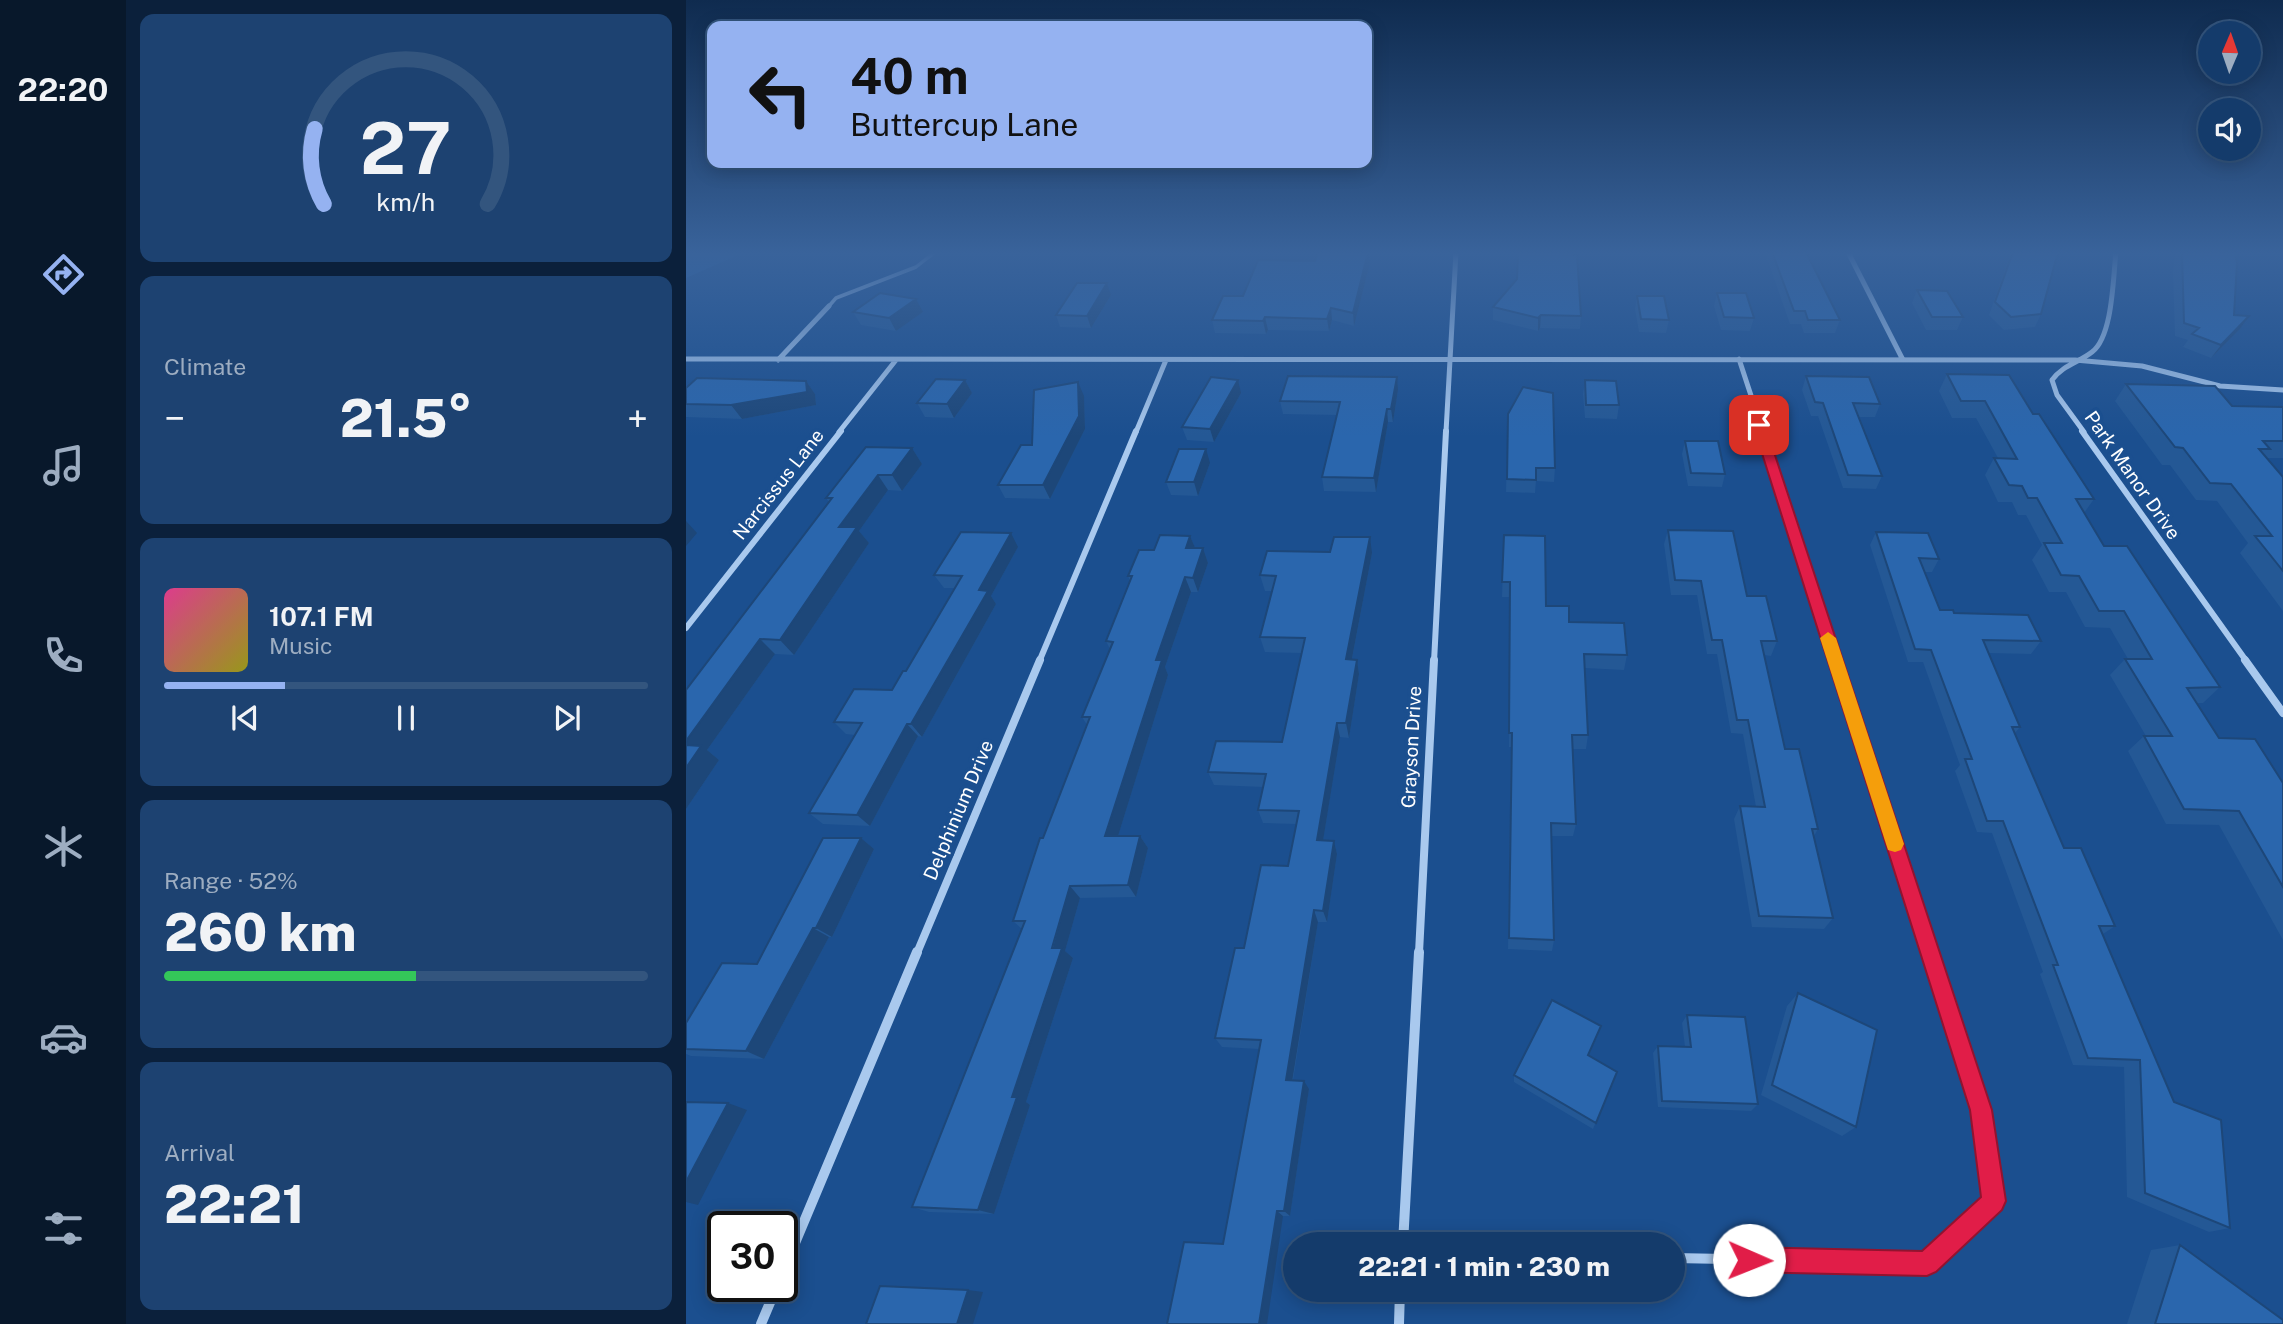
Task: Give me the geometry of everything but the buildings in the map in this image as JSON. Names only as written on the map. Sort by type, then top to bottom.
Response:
[{"type":"street","points":[[778,360],[822,314]]},
{"type":"street","name":"Grayson Drive","points":[[1404,1232],[1451,314]]},
{"type":"street","points":[[1880,314],[1903,360]]},
{"type":"street","name":"Park Manor Drive","points":[[2107,314],[2105,329],[2096,348],[2059,368],[2052,380],[2057,395],[2283,713]]},
{"type":"street","points":[[686,359],[2075,360],[2142,366],[2220,386],[2283,390]]},
{"type":"street","points":[[1685,1258],[1927,1263],[1994,1201],[1981,1110],[1739,359]]},
{"type":"street","name":"Narcissus Lane","points":[[686,628],[896,360]]},
{"type":"street","name":"Delphinium Drive","points":[[798,1236],[1166,360]]},
{"type":"street","points":[[761,1324],[770,1302]]},
{"type":"street","points":[[1399,1324],[1400,1302]]},
{"type":"slow traffic","points":[[1828,638],[1895,844]]},
{"type":"route","points":[[1749,1260],[1927,1263],[1994,1201],[1981,1110],[1759,425]]}]
